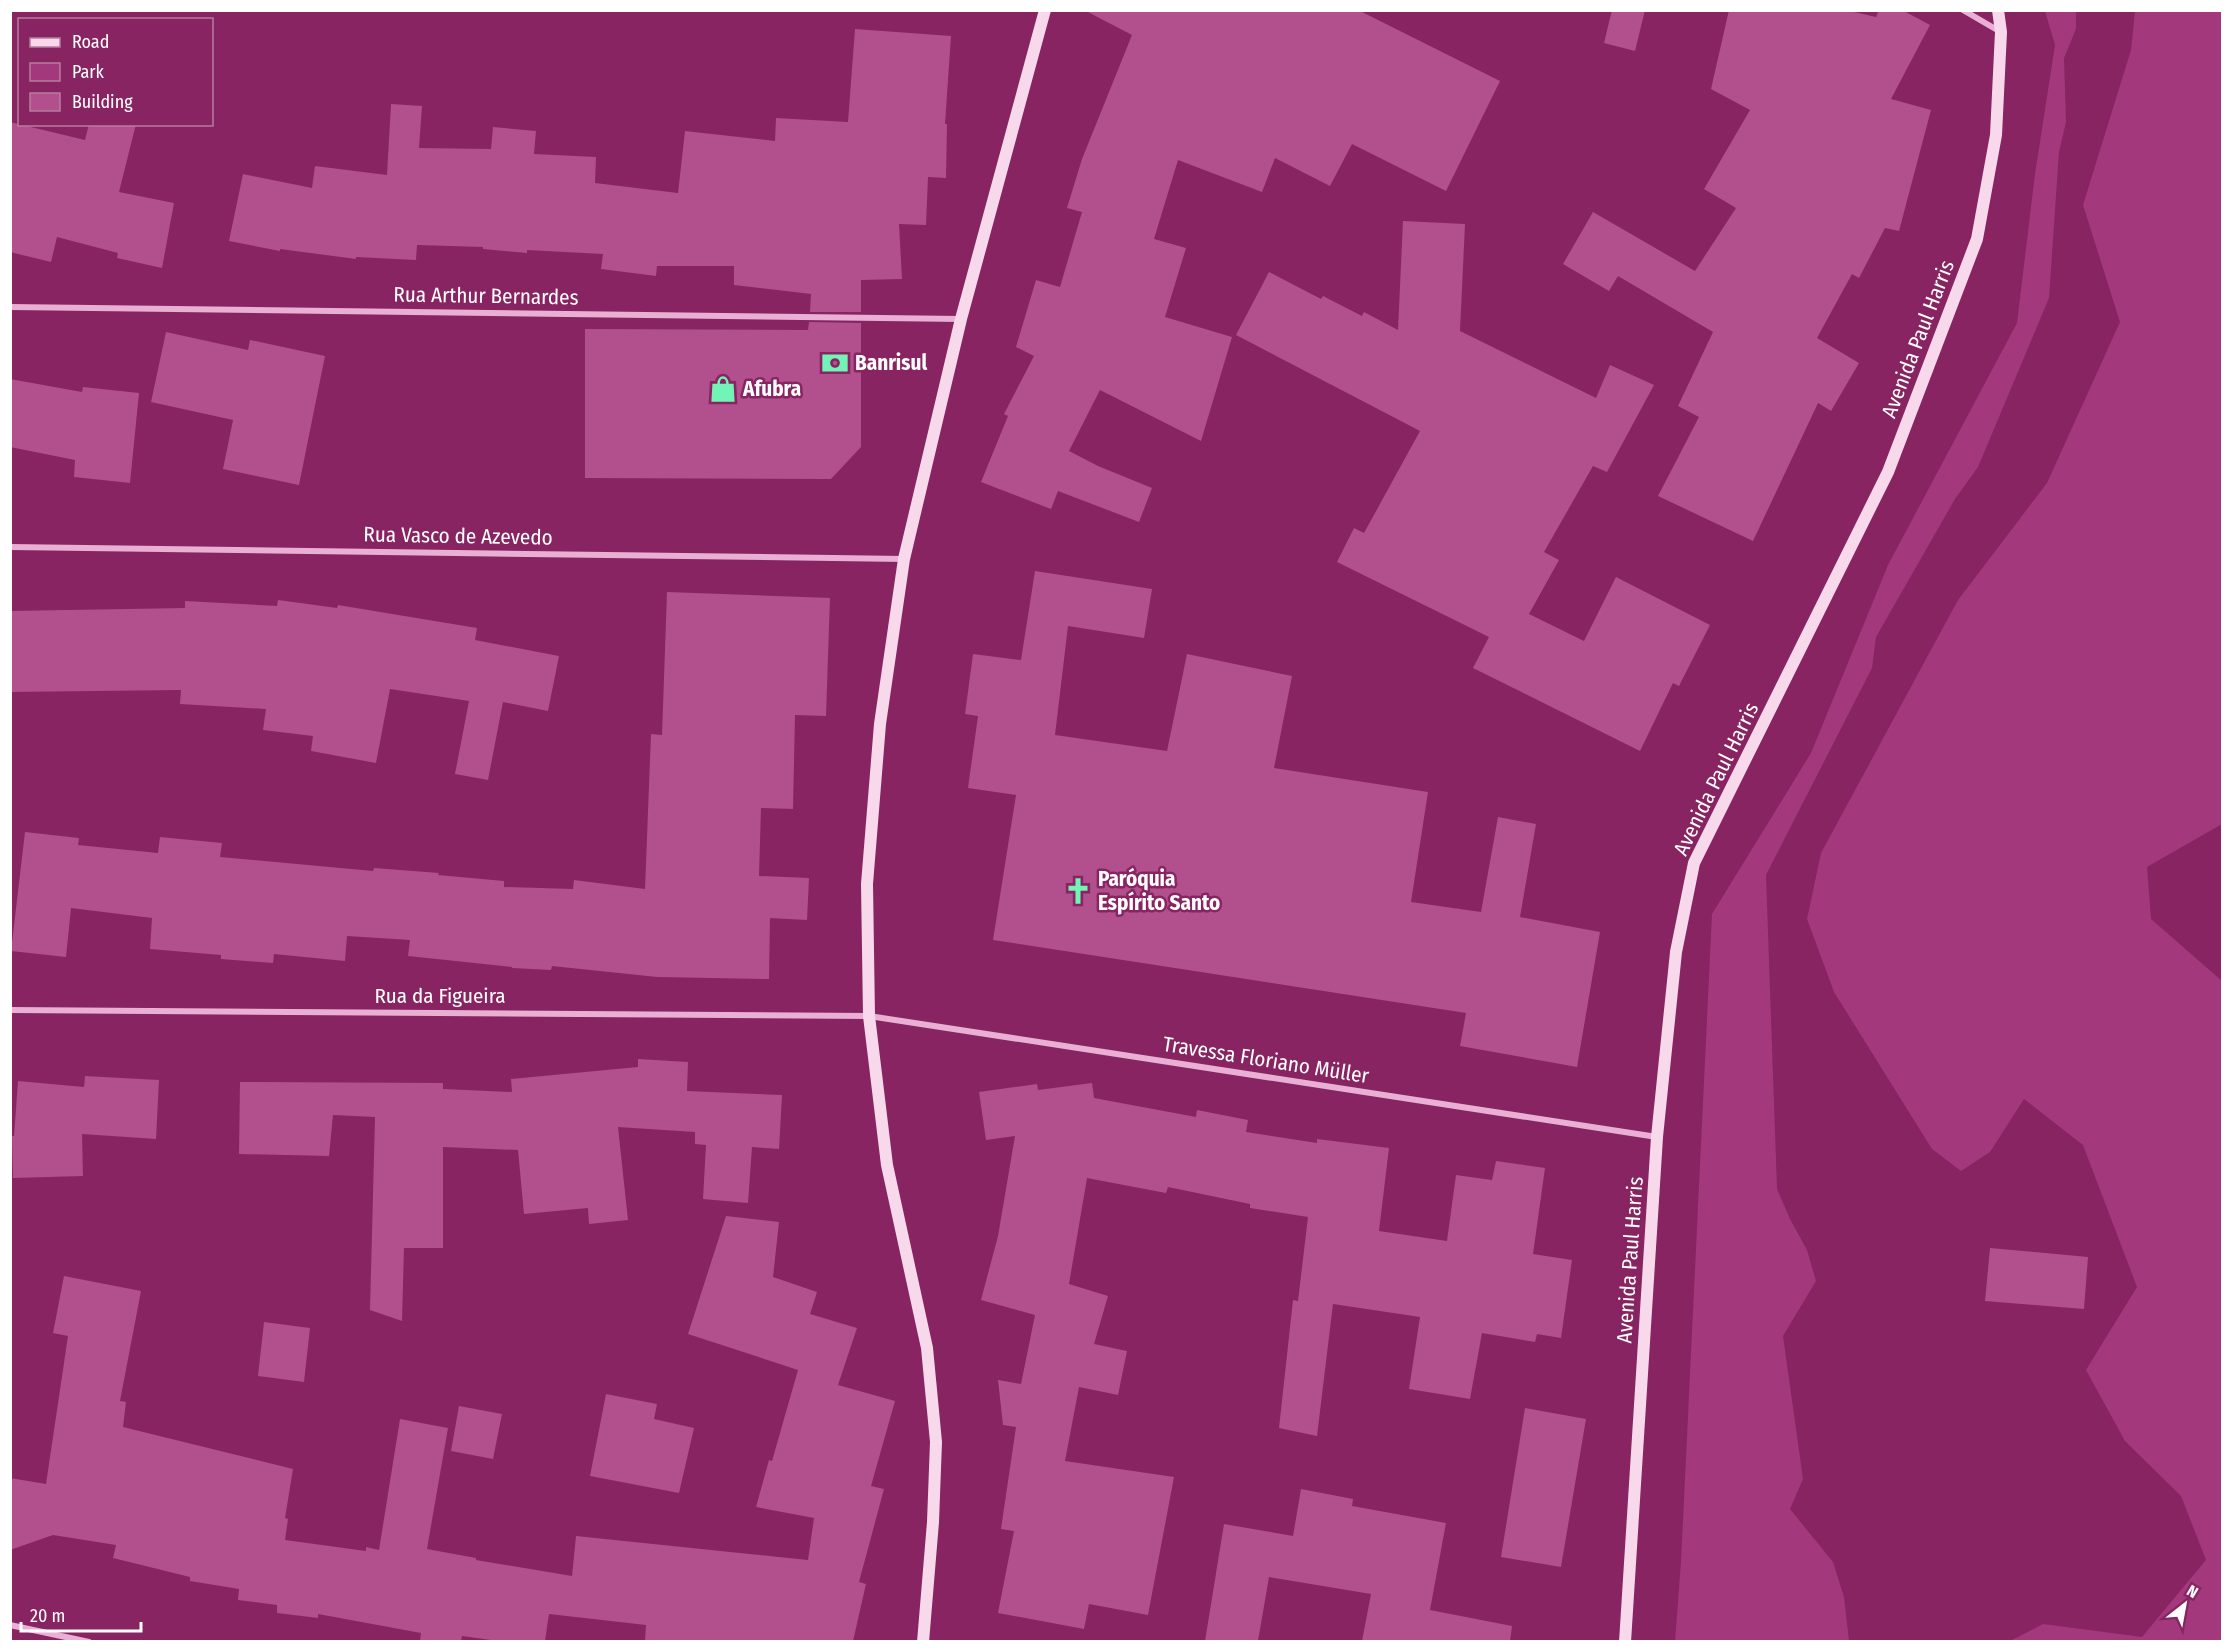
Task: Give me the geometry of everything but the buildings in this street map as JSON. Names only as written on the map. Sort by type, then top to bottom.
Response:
[{"type":"main road","points":[[923,1641],[933,1522],[936,1442],[927,1348],[886,1166],[869,1016],[867,884],[880,724],[904,559],[961,319],[1045,10]]},
{"type":"main road","name":"Avenida Paul Harris","points":[[1625,1641],[1657,1137],[1676,952],[1694,863],[1888,472],[1977,239],[1996,135],[2001,32],[1998,10]]},
{"type":"street","points":[[1963,10],[2001,32]]},
{"type":"street","name":"Rua Arthur Bernardes","points":[[10,307],[961,319]]},
{"type":"street","name":"Rua Vasco de Azevedo","points":[[10,547],[904,559]]},
{"type":"street","name":"Rua da Figueira","points":[[10,1010],[869,1016]]},
{"type":"street","name":"Travessa Floriano Müller","points":[[869,1016],[1657,1137]]},
{"type":"street","points":[[10,1625],[89,1641]]},
{"type":"green space","points":[[2045,11],[2076,11],[2076,29],[2064,58],[2066,122],[2059,152],[2049,298],[1978,467],[1955,499],[1876,637],[1872,668],[1766,875],[1777,1189],[1807,1250],[1816,1281],[1783,1336],[1803,1479],[1790,1509],[1833,1562],[1844,1597],[1849,1641],[1675,1641],[1681,1562],[1712,914],[1811,753],[1888,565],[2017,323],[2035,174],[2055,45]]},
{"type":"green space","points":[[2135,11],[2222,11],[2222,824],[2147,867],[2151,919],[2222,981],[2222,1641],[2010,1641],[2043,1624],[2142,1637],[2206,1560],[2181,1496],[2125,1441],[2086,1370],[2137,1287],[2083,1145],[2024,1099],[1990,1152],[1961,1171],[1932,1149],[1834,992],[1807,919],[1821,853],[1958,600],[2047,483],[2120,322],[2083,205],[2131,50]]},
{"type":"place","name":"Banrisul","points":[[835,363]]},
{"type":"place","name":"Afubra","points":[[723,389]]},
{"type":"place","name":"Paróquia Espírito Santo","points":[[1078,891]]}]
